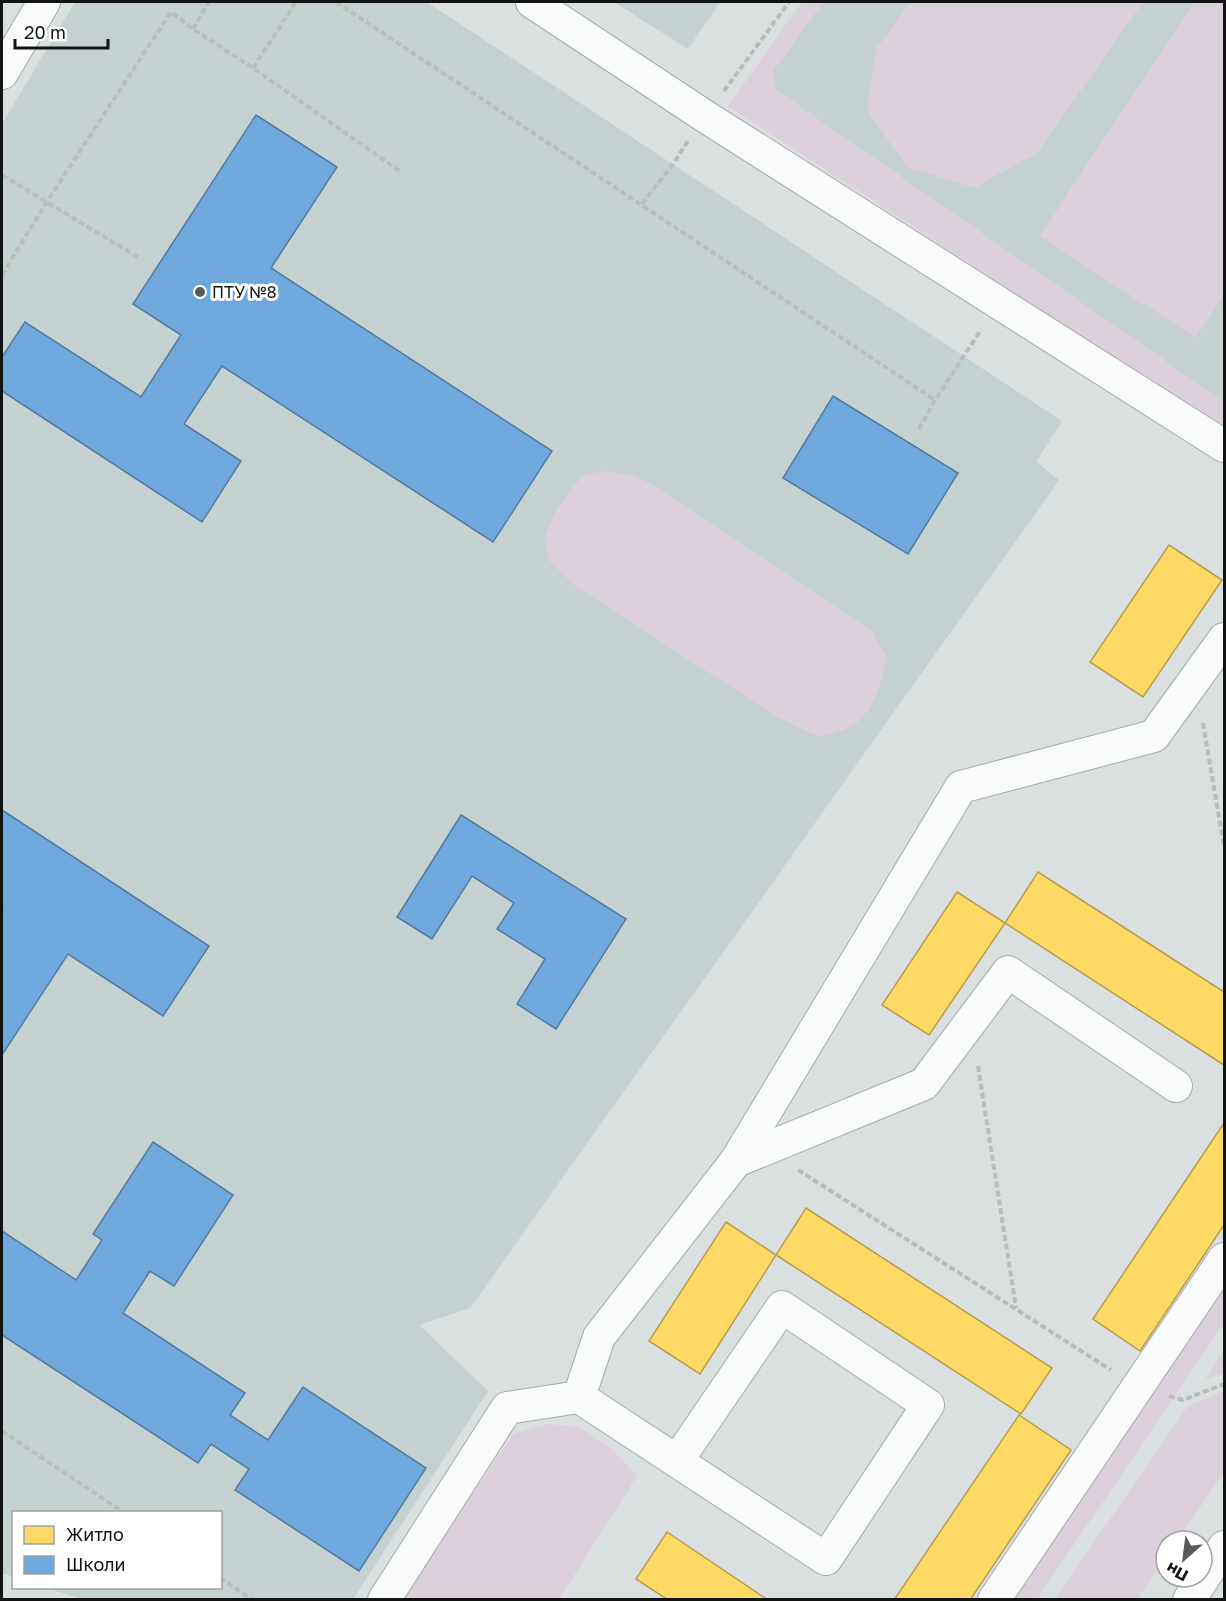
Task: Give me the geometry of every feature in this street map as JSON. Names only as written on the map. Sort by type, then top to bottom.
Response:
[{"type":"street","points":[[2,73],[44,2]]},
{"type":"street","points":[[532,2],[699,126],[1224,446]]},
{"type":"street","points":[[579,1397],[599,1337],[736,1161],[961,787],[1154,736],[1224,639]]},
{"type":"street","points":[[736,1161],[924,1084],[1008,972],[1176,1086]]},
{"type":"street","points":[[994,1599],[1224,1258]]},
{"type":"street","points":[[384,1599],[507,1408],[579,1397],[826,1559],[928,1405],[782,1307],[677,1461]]},
{"type":"street","points":[[1190,1599],[1224,1547]]},
{"type":"path","points":[[193,29],[209,2]]},
{"type":"path","points":[[253,68],[296,2]]},
{"type":"path","points":[[336,2],[935,400]]},
{"type":"path","points":[[642,204],[789,2]]},
{"type":"path","points":[[2,274],[46,202],[171,12],[401,172]]},
{"type":"path","points":[[2,175],[141,258]]},
{"type":"path","points":[[919,429],[935,400],[982,329]]},
{"type":"path","points":[[1195,680],[1224,847]]},
{"type":"path","points":[[971,1021],[1016,1309]]},
{"type":"path","points":[[765,1149],[1138,1387],[1183,1400],[1224,1384]]},
{"type":"path","points":[[2,1431],[122,1511]]},
{"type":"path","points":[[222,1579],[253,1599]]},
{"type":"shaded area","points":[[75,2],[427,2],[1062,421],[1036,462],[1059,480],[470,1308],[419,1325],[488,1391],[353,1599],[85,1600],[49,1589],[222,1589],[222,1511],[12,1511],[12,1577],[2,1573],[2,124]]},
{"type":"shaded area","points":[[614,2],[720,2],[688,49]]},
{"type":"shaded area","points":[[802,2],[823,2],[773,71],[776,90],[1224,402],[1224,429],[728,106]]},
{"type":"shaded area","points":[[823,2],[1224,2],[1224,402],[776,90],[773,71]]},
{"type":"shaded area","points":[[911,2],[1143,2],[1037,153],[974,188],[907,167],[867,110],[876,49]]},
{"type":"shaded area","points":[[1194,2],[1224,2],[1224,295],[1196,338],[1040,236]]},
{"type":"shaded area","points":[[606,471],[634,476],[650,483],[873,632],[887,659],[874,701],[862,718],[843,730],[820,737],[779,718],[575,586],[549,560],[545,537],[555,512],[583,475]]},
{"type":"shaded area","points":[[1224,1283],[1224,1323],[1037,1599],[1014,1600]]},
{"type":"shaded area","points":[[1224,1351],[1224,1373],[1205,1380]]},
{"type":"shaded area","points":[[1224,1391],[1224,1472],[1185,1529],[1154,1529],[1154,1575],[1137,1599],[1055,1599],[1188,1406]]},
{"type":"shaded area","points":[[548,1424],[579,1427],[610,1447],[637,1476],[559,1599],[401,1600],[513,1434]]},
{"type":"building: Житло","points":[[1169,545],[1222,580],[1143,697],[1090,662]]},
{"type":"building: Житло","points":[[1038,872],[1224,992],[1224,1065],[1005,923]]},
{"type":"building: Житло","points":[[957,892],[1005,923],[929,1035],[882,1005]]},
{"type":"building: Житло","points":[[1224,1123],[1224,1225],[1140,1351],[1093,1319]]},
{"type":"building: Житло","points":[[806,1208],[1052,1368],[1021,1414],[776,1255]]},
{"type":"building: Житло","points":[[726,1222],[776,1255],[700,1374],[649,1341]]},
{"type":"building: Житло","points":[[1019,1415],[1071,1450],[970,1600],[894,1600]]},
{"type":"building: Житло","points":[[667,1532],[768,1600],[668,1600],[636,1579]]},
{"type":"building: Школи","points":[[256,115],[337,167],[271,268],[552,451],[493,542],[222,366],[184,424],[241,461],[202,522],[2,391],[2,357],[25,322],[141,397],[181,335],[133,304]]},
{"type":"building: Школи","points":[[833,396],[958,473],[908,554],[783,478]]},
{"type":"building: Школи","points":[[2,810],[209,946],[163,1016],[68,954],[2,1055]]},
{"type":"building: Школи","points":[[461,815],[626,919],[556,1029],[517,1004],[545,959],[497,929],[514,903],[472,876],[432,939],[397,917]]},
{"type":"building: Школи","points":[[153,1142],[233,1195],[174,1286],[150,1271],[123,1313],[245,1393],[230,1415],[268,1440],[303,1387],[426,1468],[359,1571],[235,1490],[249,1469],[211,1444],[198,1463],[2,1335],[2,1231],[76,1280],[102,1240],[93,1234]]},
{"type":"place","name":"ПТУ №8","points":[[200,292]]}]
